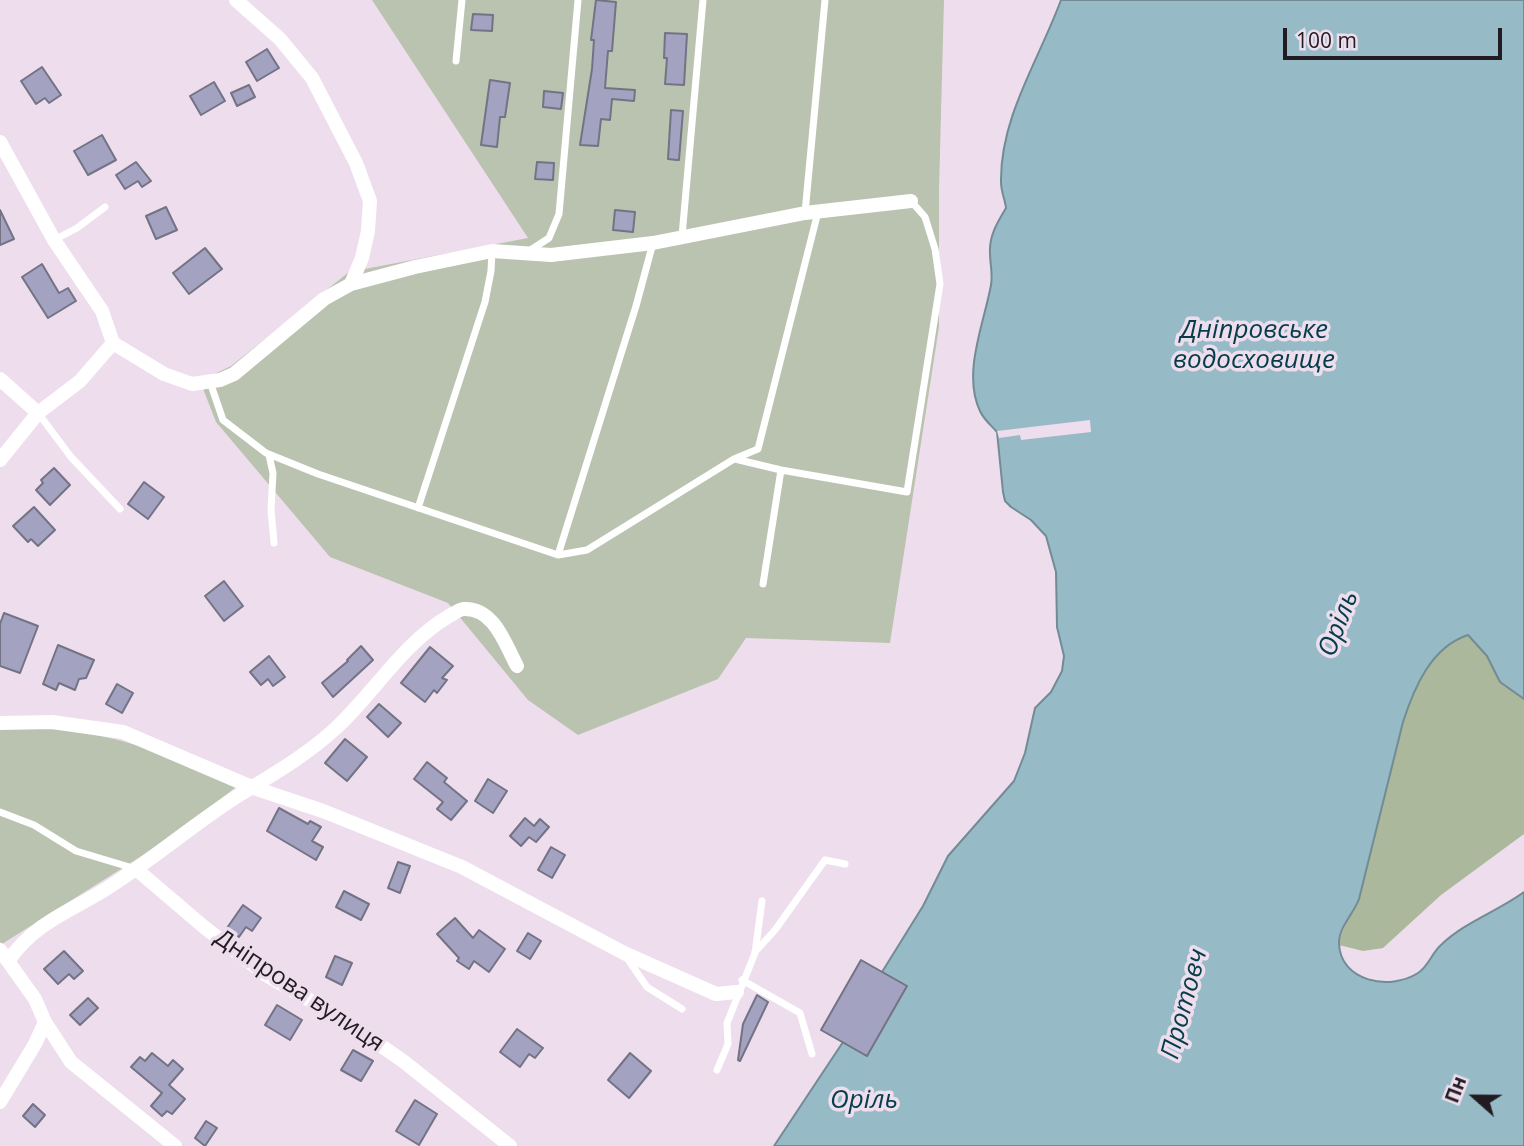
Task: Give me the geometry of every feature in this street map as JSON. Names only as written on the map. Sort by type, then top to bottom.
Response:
[{"type":"street","points":[[236,0],[280,39],[312,78],[356,163],[370,201],[368,231],[362,258],[351,284]]},
{"type":"street","points":[[0,142],[54,240],[102,311],[113,343],[164,374],[192,384],[234,374],[324,299],[351,284],[415,267],[492,251],[551,255],[653,243],[812,212],[911,201]]},
{"type":"street","points":[[0,460],[38,413],[80,381],[113,343]]},
{"type":"street","points":[[0,379],[38,413]]},
{"type":"street","points":[[175,1146],[71,1062],[35,999],[4,955],[42,926],[136,869],[237,797],[283,770],[337,728],[392,664],[437,623],[461,609],[482,612],[496,625],[517,666]]},
{"type":"street","points":[[0,723],[52,723],[123,732],[254,788],[323,811],[462,867],[624,953],[716,994],[740,986]]},
{"type":"street","name":"Дніпрова вулиця","points":[[136,869],[266,975],[344,1020],[403,1061],[510,1146]]},
{"type":"street","points":[[0,1102],[46,1022]]},
{"type":"lane","points":[[456,61],[462,0]]},
{"type":"lane","points":[[528,252],[550,238],[559,214],[579,0]]},
{"type":"lane","points":[[682,236],[703,0]]},
{"type":"lane","points":[[209,382],[223,420],[269,454],[318,474],[558,555],[587,550],[734,459],[758,449],[812,212],[825,0]]},
{"type":"lane","points":[[734,459],[907,492],[940,284],[935,249],[925,217],[911,201]]},
{"type":"lane","points":[[54,240],[77,228],[105,207]]},
{"type":"lane","points":[[558,555],[653,243]]},
{"type":"lane","points":[[418,508],[485,302],[492,251]]},
{"type":"lane","points":[[38,413],[71,457],[120,509]]},
{"type":"lane","points":[[269,454],[273,473],[271,510],[274,543]]},
{"type":"lane","points":[[763,584],[781,470]]},
{"type":"lane","points":[[0,812],[34,825],[76,851],[136,869]]},
{"type":"lane","points":[[717,1070],[728,1044],[726,1023],[755,953],[775,930],[825,860],[845,864]]},
{"type":"lane","points":[[755,953],[762,901]]},
{"type":"lane","points":[[624,953],[647,987],[682,1009]]},
{"type":"lane","points":[[740,986],[800,1013],[812,1054]]},
{"type":"green space","points":[[372,0],[944,0],[939,327],[890,643],[746,638],[718,679],[578,735],[528,700],[448,603],[330,557],[216,422],[200,381],[231,366],[349,272],[528,238]]},
{"type":"green space","points":[[1468,635],[1487,656],[1500,682],[1524,699],[1524,834],[1441,895],[1383,948],[1363,951],[1339,945],[1342,932],[1359,899],[1403,722],[1413,696],[1434,659],[1455,641]]},
{"type":"green space","points":[[0,726],[60,730],[118,740],[166,756],[236,787],[167,840],[2,944]]},
{"type":"water","name":"Дніпровське водосховище","points":[[1061,0],[1524,0],[1524,699],[1500,682],[1487,656],[1468,635],[1455,641],[1434,659],[1419,683],[1403,722],[1359,899],[1341,931],[1339,943],[1348,967],[1357,974],[1381,982],[1407,978],[1422,970],[1451,936],[1524,892],[1524,1146],[774,1146],[843,1042],[867,1056],[882,972],[923,906],[948,856],[1014,781],[1025,753],[1035,708],[1051,692],[1062,671],[1064,656],[1057,627],[1056,572],[1046,536],[1031,520],[1005,501],[997,432],[980,411],[973,381],[976,348],[992,281],[992,235],[1006,208],[1001,182],[1007,135],[1022,89]]},
{"type":"pier","points":[[1090,420],[1091,432],[1021,440],[1020,435],[999,438],[997,431]]},
{"type":"building","points":[[596,0],[616,2],[612,51],[608,51],[605,88],[635,90],[634,101],[612,99],[610,120],[601,119],[598,146],[580,145],[592,69],[594,40],[591,40]]},
{"type":"building","points":[[473,14],[493,15],[492,31],[471,30]]},
{"type":"building","points":[[665,33],[687,34],[684,85],[665,84]]},
{"type":"building","points":[[267,49],[279,68],[257,81],[246,62]]},
{"type":"building","points":[[42,67],[61,95],[49,103],[45,98],[36,104],[21,81]]},
{"type":"building","points":[[490,80],[510,83],[505,117],[500,117],[497,147],[481,145]]},
{"type":"building","points":[[214,82],[225,101],[201,115],[190,96]]},
{"type":"building","points":[[249,85],[255,97],[237,106],[231,93]]},
{"type":"building","points":[[544,91],[563,93],[561,109],[543,107]]},
{"type":"building","points":[[671,110],[683,111],[679,160],[668,159]]},
{"type":"building","points":[[102,135],[116,160],[88,175],[74,151]]},
{"type":"building","points":[[136,162],[151,181],[142,187],[138,181],[125,189],[116,175]]},
{"type":"building","points":[[537,162],[554,163],[553,180],[535,179]]},
{"type":"building","points":[[166,207],[177,230],[156,239],[146,216]]},
{"type":"building","points":[[0,210],[14,239],[0,245]]},
{"type":"building","points":[[615,210],[635,212],[633,232],[613,230]]},
{"type":"building","points":[[205,248],[222,269],[189,294],[173,273]]},
{"type":"building","points":[[42,264],[59,293],[68,288],[76,301],[48,318],[22,277]]},
{"type":"building","points":[[54,468],[70,485],[50,505],[36,490],[43,483],[41,480]]},
{"type":"building","points":[[144,482],[164,497],[148,519],[128,504]]},
{"type":"building","points":[[34,507],[55,530],[38,546],[31,539],[28,542],[13,526]]},
{"type":"building","points":[[224,581],[243,606],[224,621],[205,596]]},
{"type":"building","points":[[4,613],[38,626],[20,673],[0,666],[0,624]]},
{"type":"building","points":[[58,645],[94,660],[86,678],[79,679],[75,690],[59,683],[56,690],[43,684]]},
{"type":"building","points":[[361,646],[373,660],[333,697],[322,683]]},
{"type":"building","points":[[430,647],[453,666],[442,678],[447,680],[437,693],[434,690],[425,702],[401,683]]},
{"type":"building","points":[[269,656],[285,677],[273,686],[268,679],[261,685],[250,672]]},
{"type":"building","points":[[117,684],[133,693],[122,713],[106,704]]},
{"type":"building","points":[[379,704],[401,723],[388,737],[367,717]]},
{"type":"building","points":[[345,739],[367,757],[347,781],[325,763]]},
{"type":"building","points":[[427,762],[447,778],[444,782],[467,801],[451,820],[437,809],[443,802],[414,779]]},
{"type":"building","points":[[488,779],[507,791],[493,813],[475,801]]},
{"type":"building","points":[[279,808],[308,824],[310,821],[321,827],[312,841],[323,847],[316,860],[267,831]]},
{"type":"building","points":[[525,818],[534,826],[540,819],[549,827],[536,842],[529,837],[521,846],[510,836]]},
{"type":"building","points":[[551,847],[565,855],[552,878],[538,870]]},
{"type":"building","points":[[398,862],[410,866],[400,893],[388,888]]},
{"type":"building","points":[[344,891],[369,904],[361,920],[336,907]]},
{"type":"building","points":[[243,905],[261,918],[252,931],[246,927],[239,937],[227,928]]},
{"type":"building","points":[[455,918],[473,938],[479,930],[505,949],[489,972],[474,961],[469,969],[457,961],[459,958],[437,934]]},
{"type":"building","points":[[528,933],[541,941],[530,959],[517,951]]},
{"type":"building","points":[[64,951],[83,971],[74,979],[69,974],[58,984],[44,969]]},
{"type":"building","points":[[335,956],[352,963],[342,985],[326,977]]},
{"type":"building","points":[[861,960],[907,986],[867,1056],[821,1030]]},
{"type":"building","points":[[757,995],[768,1002],[740,1061],[743,1024]]},
{"type":"building","points":[[88,998],[98,1008],[80,1025],[70,1015]]},
{"type":"building","points":[[277,1005],[302,1020],[290,1040],[265,1025]]},
{"type":"building","points":[[517,1029],[543,1048],[535,1058],[529,1054],[520,1067],[500,1052]]},
{"type":"building","points":[[353,1050],[373,1061],[361,1081],[341,1070]]},
{"type":"building","points":[[152,1053],[168,1066],[173,1060],[183,1069],[169,1085],[185,1099],[172,1114],[167,1111],[162,1116],[151,1106],[162,1093],[131,1067],[140,1057],[145,1061]]},
{"type":"building","points":[[630,1053],[651,1071],[629,1098],[608,1080]]},
{"type":"building","points":[[415,1100],[437,1114],[419,1145],[396,1131]]},
{"type":"building","points":[[33,1104],[45,1115],[35,1127],[23,1116]]},
{"type":"building","points":[[206,1121],[217,1128],[205,1146],[195,1138]]},
{"type":"water label","name":"Оріль","points":[[1339,624]]},
{"type":"water label","name":"Протовч","points":[[1185,1004]]},
{"type":"water label","name":"Орiль","points":[[864,1101]]}]
